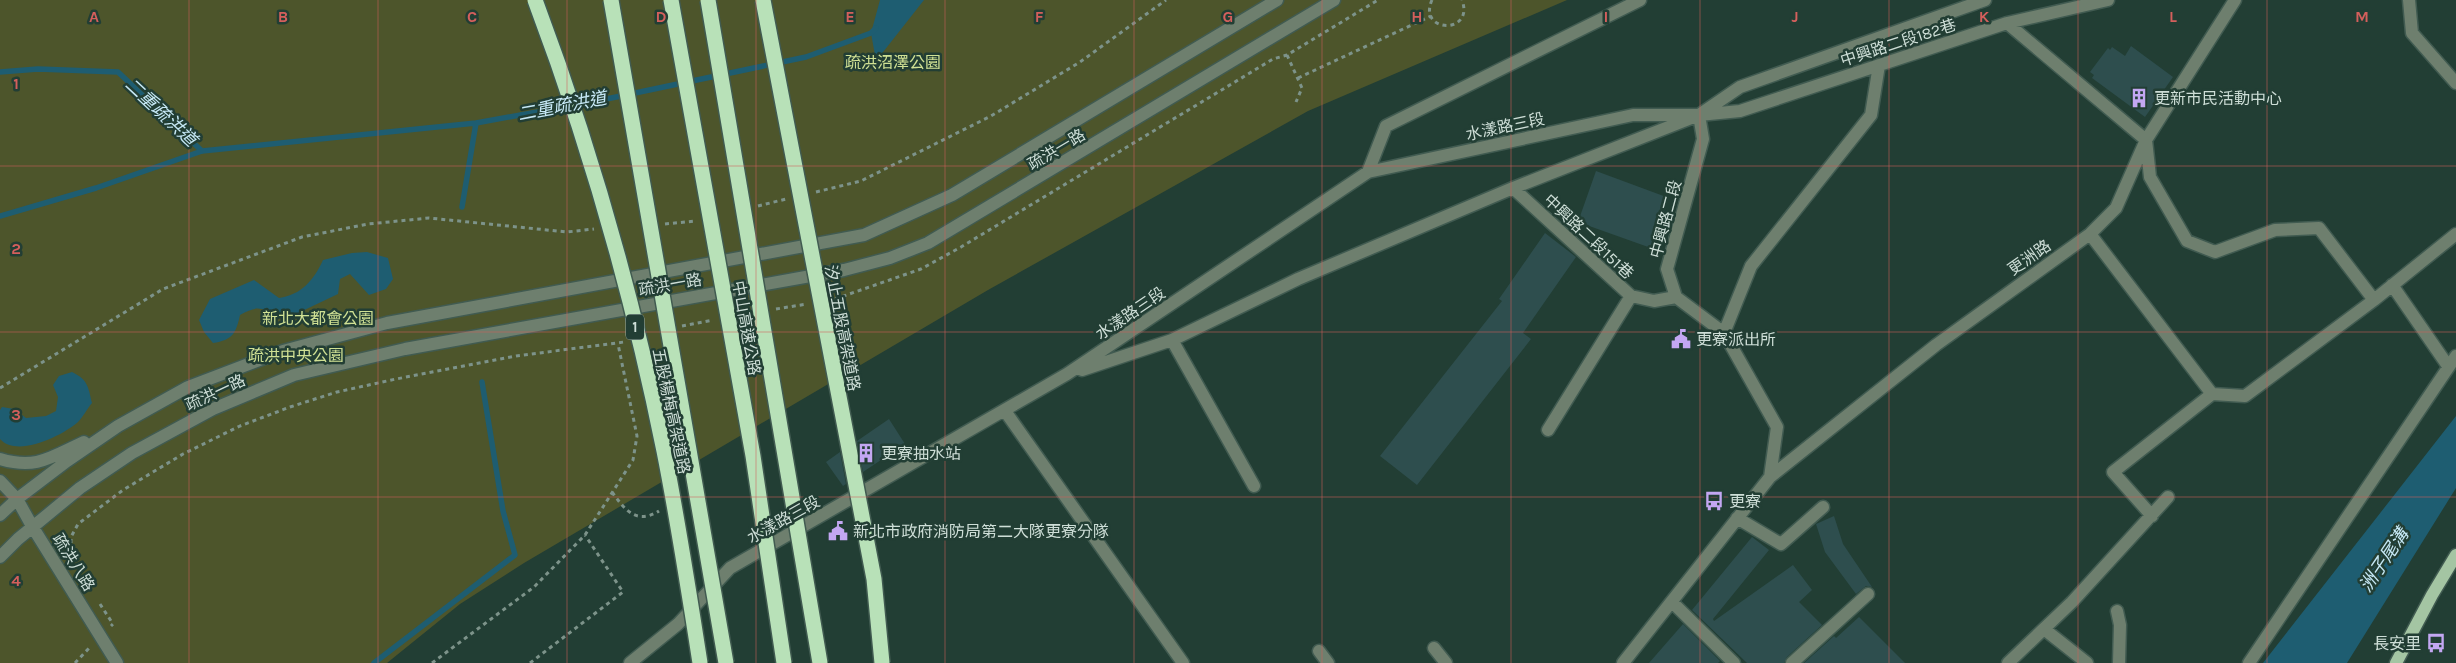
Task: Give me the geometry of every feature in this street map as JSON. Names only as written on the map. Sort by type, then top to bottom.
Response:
[{"type":"highway","name":"五股楊梅高架道路","points":[[535,0],[564,78],[618,257],[663,449],[700,663]]},
{"type":"highway","name":"1","points":[[611,0],[726,663]]},
{"type":"highway","name":"中山高速公路","points":[[671,0],[752,456],[784,663]]},
{"type":"highway","name":"中山高速公路","points":[[708,0],[820,663]]},
{"type":"highway","name":"汐止五股高架道路","points":[[763,0],[874,579],[882,663]]},
{"type":"main road","points":[[2396,663],[2432,595],[2456,555]]},
{"type":"street","name":"疏洪一路","points":[[0,515],[18,498],[67,461],[118,426],[188,387],[283,351],[387,323],[864,236],[952,195],[1277,0]]},
{"type":"street","name":"疏洪一路","points":[[0,557],[32,526],[80,488],[132,453],[213,408],[294,375],[414,348],[844,270],[890,258],[928,243],[1334,0]]},
{"type":"street","points":[[1368,172],[1386,126],[1640,0]]},
{"type":"street","points":[[1067,374],[1172,340],[1298,279],[1513,188],[1699,115],[1740,87],[1984,0]]},
{"type":"street","name":"中興路二段182巷","points":[[1699,115],[1740,111],[2007,23],[2108,0]]},
{"type":"street","name":"更洲路","points":[[1770,477],[1936,345],[2090,234],[2116,208],[2146,140],[2235,0]]},
{"type":"street","points":[[2410,0],[2412,33],[2456,83]]},
{"type":"street","points":[[2007,23],[2146,140],[2150,177],[2187,241],[2216,252],[2275,230],[2319,228],[2374,300]]},
{"type":"street","points":[[1724,333],[1751,266],[1871,115],[1879,66]]},
{"type":"street","name":"水漾路三段","points":[[630,663],[678,624],[730,568],[1067,374],[1368,172],[1633,114],[1699,115]]},
{"type":"street","name":"中興路二段","points":[[1676,297],[1667,269],[1703,139],[1699,115]]},
{"type":"street","name":"中興路二段151巷","points":[[1513,188],[1631,296],[1654,301],[1676,297]]},
{"type":"street","points":[[2090,234],[2212,394]]},
{"type":"street","points":[[2152,516],[2113,472],[2212,394],[2245,396],[2374,300],[2456,234]]},
{"type":"street","points":[[2249,663],[2452,361],[2392,285]]},
{"type":"street","points":[[1548,430],[1631,296]]},
{"type":"street","points":[[1623,663],[1770,477],[1777,427],[1724,333],[1676,297]]},
{"type":"street","points":[[1172,340],[1254,486]]},
{"type":"street","points":[[1005,411],[1182,663]]},
{"type":"street","points":[[0,459],[15,463],[40,463],[118,426]]},
{"type":"street","name":"疏洪八路","points":[[0,481],[18,498],[32,526],[118,663]]},
{"type":"street","points":[[2008,663],[2072,602],[2168,497]]},
{"type":"street","points":[[1738,518],[1781,544],[1824,507]]},
{"type":"street","points":[[1792,663],[1868,594]]},
{"type":"street","points":[[1672,602],[1732,662]]},
{"type":"street","points":[[2117,611],[2120,625],[2119,663]]},
{"type":"street","points":[[2044,629],[2087,663]]},
{"type":"street","points":[[1434,648],[1446,663]]},
{"type":"street","points":[[1319,651],[1328,663]]},
{"type":"path","points":[[834,299],[921,269],[1273,59],[1287,55],[1378,0]]},
{"type":"path","points":[[1432,0],[1429,9],[1431,16],[1441,25],[1454,25],[1464,15],[1463,0]]},
{"type":"path","points":[[1298,78],[1431,16]]},
{"type":"path","points":[[1287,55],[1302,88],[1296,102]]},
{"type":"path","points":[[775,309],[815,302]]},
{"type":"path","points":[[677,327],[716,320]]},
{"type":"path","points":[[76,568],[71,559],[70,549],[71,537],[78,524],[124,490],[183,454],[240,426],[290,406],[337,392],[396,378],[516,356],[618,344],[626,341]]},
{"type":"path","points":[[432,663],[534,587],[585,534],[632,460],[637,436],[618,344]]},
{"type":"path","points":[[612,492],[624,509],[636,516],[649,517],[661,510]]},
{"type":"path","points":[[530,663],[623,592],[585,534]]},
{"type":"path","points":[[75,663],[113,624],[97,600]]},
{"type":"green space","name":"新北大都會公園","points":[[0,0],[1567,0],[1308,111],[988,290],[524,563],[460,604],[387,663],[0,663]]},
{"type":"water","points":[[880,0],[924,0],[876,61],[871,33]]},
{"type":"water","points":[[367,252],[388,258],[393,279],[386,289],[369,295],[350,274],[340,279],[338,294],[298,313],[276,318],[263,309],[250,310],[240,315],[233,335],[220,342],[213,343],[204,332],[199,320],[210,299],[254,280],[279,298],[294,294],[311,280],[323,260],[352,253]]},
{"type":"water","points":[[72,372],[86,384],[92,403],[78,422],[51,439],[28,446],[8,444],[0,439],[0,410],[2,407],[14,409],[26,418],[46,416],[56,411],[58,397],[53,385],[59,376]]},
{"type":"water","name":"洲子尾溝","points":[[2456,416],[2456,488],[2347,663],[2263,663]]},
{"type":"building","name":"更新市民活動中心","points":[[2131,46],[2173,77],[2145,117],[2092,78],[2094,75],[2090,72],[2108,48],[2110,50],[2112,47],[2125,56]]},
{"type":"building","points":[[1596,171],[1669,198],[1651,248],[1578,222]]},
{"type":"building","points":[[1545,233],[1576,257],[1523,333],[1531,339],[1417,485],[1380,456],[1502,301],[1499,299]]},
{"type":"building","points":[[889,419],[905,444],[863,472],[857,441]]},
{"type":"building","points":[[840,452],[846,484],[843,486],[826,462]]},
{"type":"building","points":[[1834,516],[1843,544],[1872,587],[1866,586],[1856,594],[1825,552],[1816,524]]},
{"type":"building","points":[[1752,537],[1769,550],[1713,619],[1714,621],[1793,565],[1812,590],[1799,602],[1822,625],[1787,657],[1784,663],[1747,663],[1692,610]]},
{"type":"building","points":[[1859,617],[1905,663],[1804,663],[1834,636],[1836,638]]},
{"type":"building","points":[[1683,624],[1720,661],[1718,663],[1649,663]]},
{"type":"waterway","name":"二重疏洪道","points":[[0,216],[96,188],[202,151],[476,123],[597,101],[806,57],[871,33],[876,28]]},
{"type":"waterway","name":"二重疏洪道","points":[[0,72],[38,69],[118,72],[202,151]]},
{"type":"waterway","points":[[462,207],[476,123]]},
{"type":"waterway","points":[[374,663],[515,555],[503,511],[482,382]]},
{"type":"place","name":"更新市民活動中心","points":[[2139,98]]},
{"type":"place","name":"更寮派出所","points":[[1681,339]]},
{"type":"place","name":"更寮抽水站","points":[[866,453]]},
{"type":"place","name":"更寮","points":[[1714,501]]},
{"type":"place","name":"新北市政府消防局第二大隊更寮分隊","points":[[838,531]]},
{"type":"place","name":"長安里","points":[[2436,643]]},
{"type":"park label","name":"疏洪沼澤公園","points":[[893,62]]},
{"type":"park label","name":"疏洪中央公園","points":[[296,355]]}]
